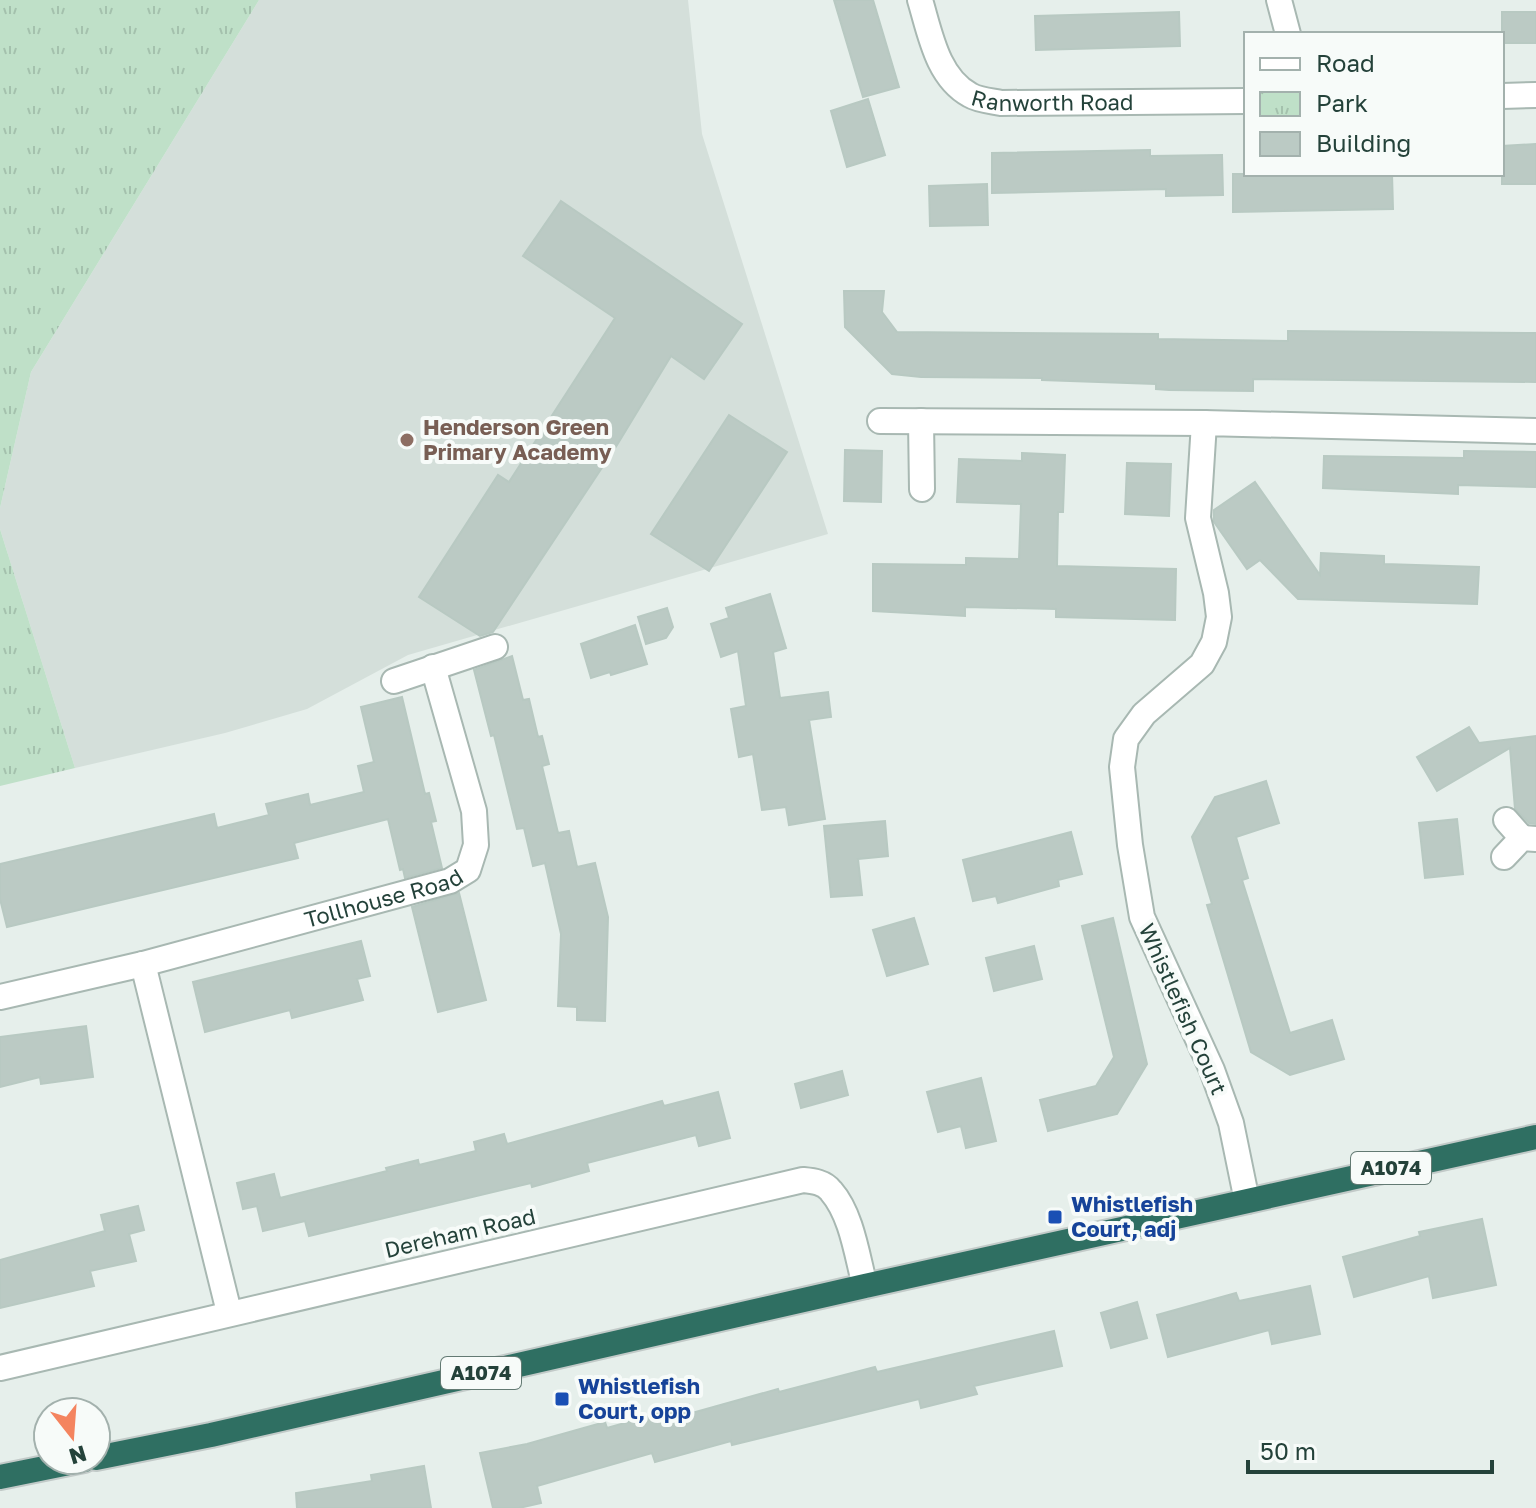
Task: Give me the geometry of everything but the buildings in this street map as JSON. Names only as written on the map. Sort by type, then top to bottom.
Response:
[{"type":"highway","name":"A1074","points":[[112,1455],[226,1432],[1536,1137]]},
{"type":"highway","points":[[0,1477],[32,1471]]},
{"type":"street","name":"Ranworth Road","points":[[920,0],[942,65],[954,84],[972,97],[1001,103],[1244,101]]},
{"type":"street","points":[[1279,0],[1287,32]]},
{"type":"street","points":[[1504,96],[1536,95]]},
{"type":"street","points":[[880,421],[1204,423],[1536,431]]},
{"type":"street","points":[[921,421],[922,489]]},
{"type":"street","name":"Whistlefish Court","points":[[1204,423],[1198,518],[1218,605],[1214,642],[1202,664],[1144,714],[1126,739],[1122,767],[1142,917],[1212,1070],[1231,1123],[1247,1201]]},
{"type":"street","points":[[394,681],[495,647]]},
{"type":"street","name":"Tollhouse Road","points":[[0,997],[143,964],[450,881],[468,870],[476,845],[474,811],[433,667]]},
{"type":"street","points":[[1504,857],[1522,832]]},
{"type":"street","points":[[143,964],[229,1312]]},
{"type":"street","name":"Dereham Road","points":[[0,1368],[803,1180],[819,1182],[831,1190],[843,1210],[865,1286]]},
{"type":"shaded area","name":"Henderson Green Primary Academy","points":[[259,0],[688,0],[702,134],[828,534],[408,655],[307,709],[225,733],[75,768],[0,529],[0,508],[31,372]]},
{"type":"green space","points":[[0,0],[259,0],[31,372],[0,508]]},
{"type":"green space","points":[[0,529],[75,768],[0,786]]},
{"type":"place","name":"Henderson Green Primary Academy","points":[[407,440]]},
{"type":"place","name":"Whistlefish Court, adj","points":[[1055,1217]]},
{"type":"place","name":"Whistlefish Court, opp","points":[[562,1399]]}]
